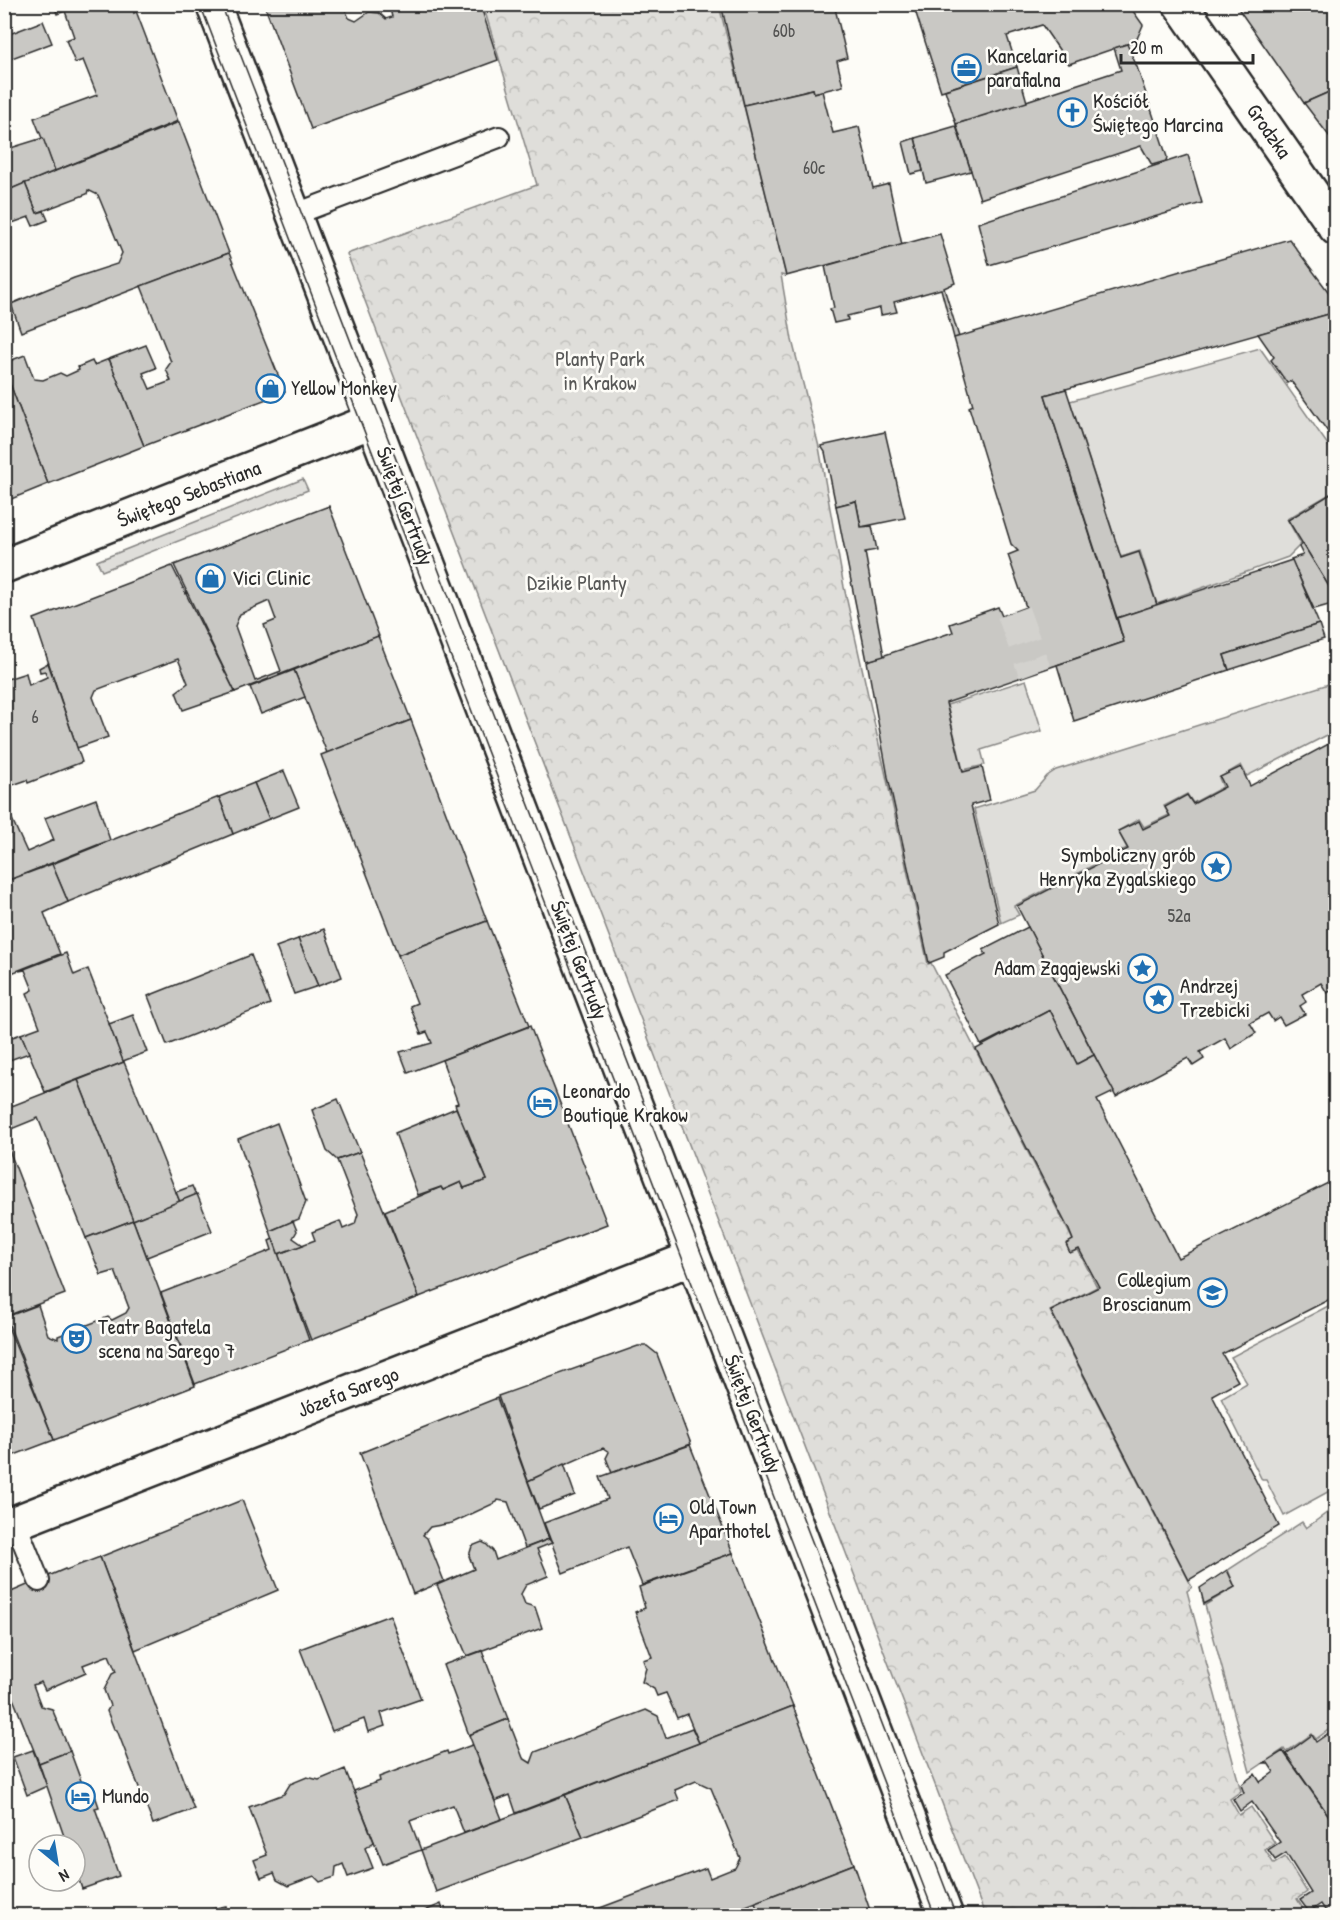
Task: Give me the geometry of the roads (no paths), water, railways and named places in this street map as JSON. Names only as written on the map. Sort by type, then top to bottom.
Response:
[{"type":"street","name":"Świętej Gertrudy","points":[[213,4],[946,1916]]},
{"type":"street","name":"Grodzka","points":[[1180,4],[1335,228]]},
{"type":"street","name":"Świętego Sebastiana","points":[[4,566],[372,421]]},
{"type":"street","name":"Józefa Sarego","points":[[10,1525],[692,1258]]},
{"type":"lane","points":[[293,215],[499,137]]},
{"type":"lane","points":[[10,1525],[39,1581]]},
{"type":"tunnel","points":[[1013,612],[1035,672]]},
{"type":"tram line","points":[[200,4],[935,1916]]},
{"type":"tram line","points":[[221,4],[956,1916]]},
{"type":"place","name":"Kancelaria parafialna","points":[[966,68]]},
{"type":"place","name":"Kościół Świętego Marcina","points":[[1072,113]]},
{"type":"place","name":"Yellow Monkey","points":[[270,388]]},
{"type":"place","name":"Vici Clinic","points":[[211,578]]},
{"type":"place","name":"Symboliczny grób Henryka Zygalskiego","points":[[1217,867]]},
{"type":"place","name":"Adam Zagajewski","points":[[1142,968]]},
{"type":"place","name":"Andrzej Trzebicki","points":[[1159,998]]},
{"type":"place","name":"Leonardo Boutique Krakow","points":[[542,1103]]},
{"type":"place","name":"Collegium Broscianum","points":[[1212,1292]]},
{"type":"place","name":"Teatr Bagatela scena na Sarego 7","points":[[77,1339]]},
{"type":"place","name":"Old Town Aparthotel","points":[[668,1519]]},
{"type":"place","name":"Mundo","points":[[81,1796]]},
{"type":"park label","name":"Planty Park in Krakow","points":[[600,371]]},
{"type":"park label","name":"Dzikie Planty","points":[[577,583]]}]
